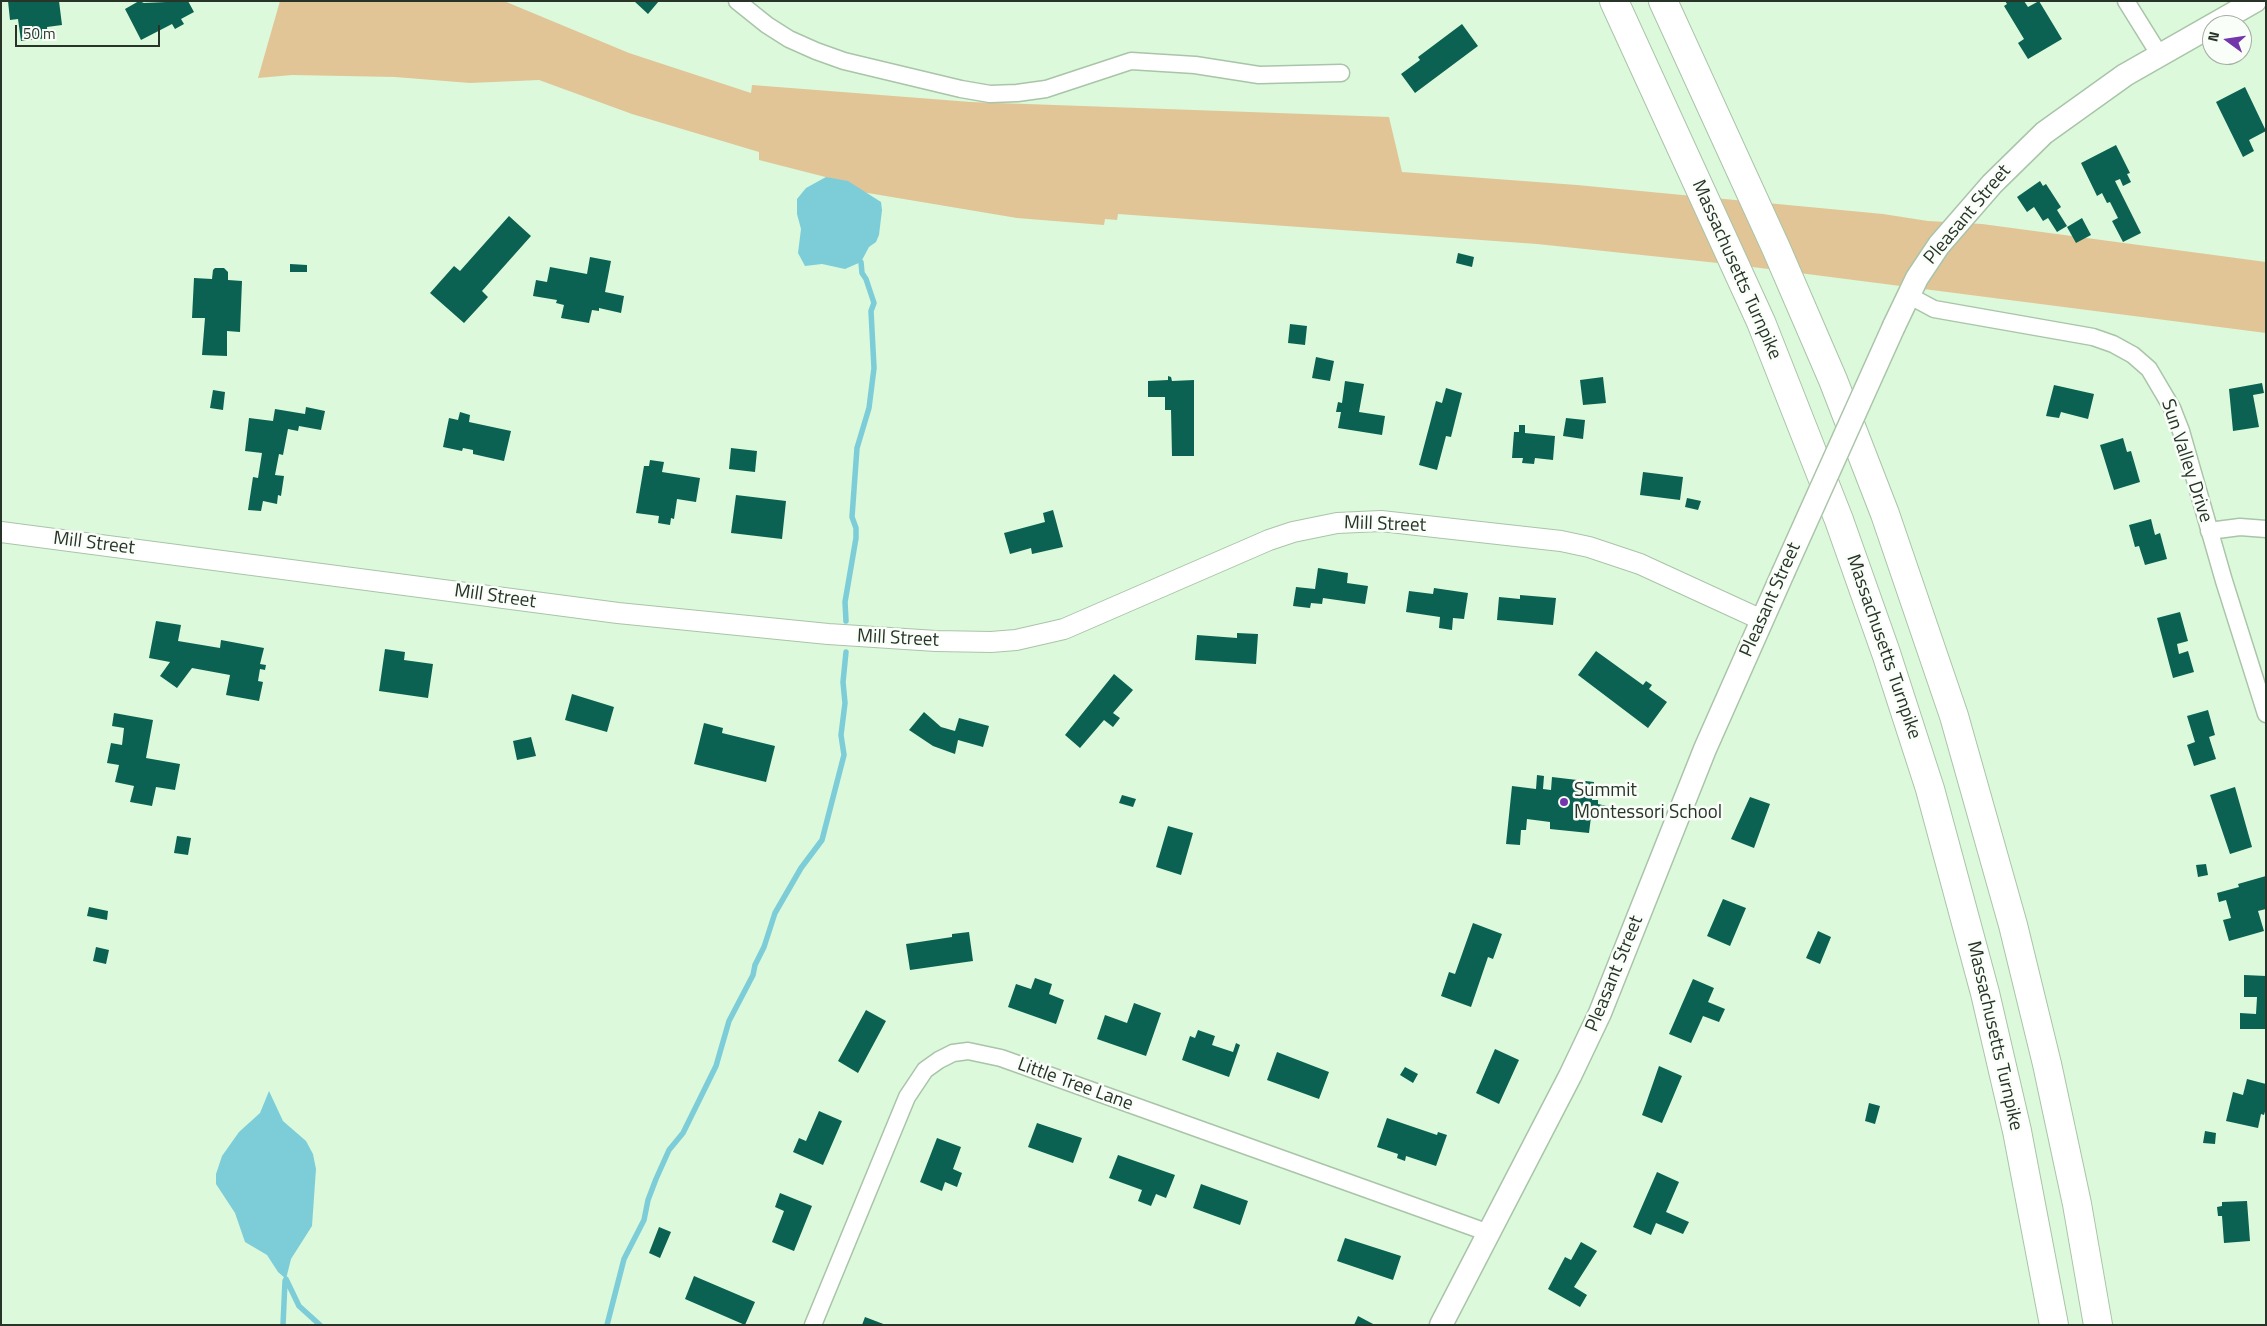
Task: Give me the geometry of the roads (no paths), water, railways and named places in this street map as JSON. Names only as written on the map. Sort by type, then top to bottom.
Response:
[{"type":"highway","name":"Massachusetts Turnpike","points":[[1614,1],[1760,322],[1836,511],[1889,661],[1930,789],[1983,985],[2019,1140],[2054,1325]]},
{"type":"highway","points":[[1663,1],[1773,240],[1840,397],[1885,514],[1937,666],[1992,847],[2030,994],[2077,1204],[2098,1325]]},
{"type":"main road","name":"Pleasant Street","points":[[1441,1325],[1600,1013],[1690,785],[1908,295],[1948,234],[2016,158],[2070,113],[2159,54],[2255,1]]},
{"type":"street","points":[[737,1],[767,25],[816,51],[864,66],[961,90],[990,94],[1046,89],[1106,67],[1131,61],[1195,65],[1259,75],[1341,73]]},
{"type":"street","points":[[2126,1],[2159,54]]},
{"type":"street","name":"Sun Valley Drive","points":[[1908,295],[1934,308],[1951,312],[2093,336],[2133,355],[2149,369],[2172,408],[2266,714]]},
{"type":"street","name":"Mill Street","points":[[1,532],[618,613],[809,633],[983,642],[1016,640],[1064,629],[1269,540],[1293,532],[1337,523],[1380,521],[1561,541],[1589,546],[1640,564],[1762,620]]},
{"type":"street","points":[[2209,531],[2240,527],[2266,529]]},
{"type":"street","name":"Little Tree Lane","points":[[813,1325],[907,1097],[926,1070],[939,1060],[954,1053],[968,1051],[1000,1058],[1489,1233]]},
{"type":"water","points":[[826,177],[848,181],[881,202],[879,235],[876,242],[869,247],[861,262],[845,269],[822,264],[805,266],[798,253],[801,229],[797,214],[797,199],[806,188]]},
{"type":"water","points":[[269,1091],[283,1121],[306,1141],[313,1154],[316,1169],[312,1226],[291,1259],[286,1279],[278,1272],[267,1255],[245,1242],[235,1213],[216,1184],[216,1174],[222,1156],[239,1132],[260,1113]]},
{"type":"waterway","points":[[846,621],[845,602],[856,538],[856,528],[852,517],[857,448],[869,408],[874,368],[871,311],[874,303],[862,273],[861,262]]},
{"type":"waterway","points":[[607,1325],[624,1259],[644,1220],[648,1200],[656,1179],[669,1150],[683,1133],[716,1066],[729,1021],[753,975],[775,913],[801,868],[822,840],[844,755],[841,735],[845,703],[843,682],[846,652]]},
{"type":"waterway","points":[[286,1279],[299,1306],[320,1325]]},
{"type":"waterway","points":[[283,1325],[285,1281]]},
{"type":"place","name":"Summit Montessori School","points":[[1564,802]]}]
